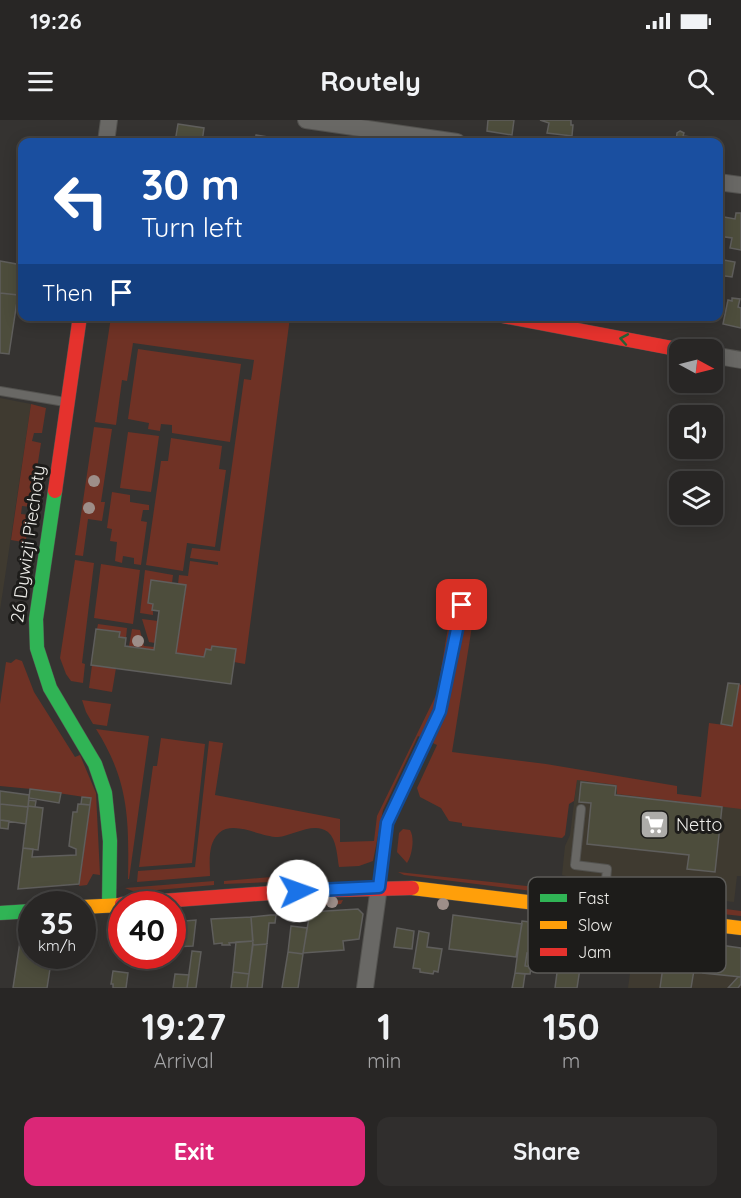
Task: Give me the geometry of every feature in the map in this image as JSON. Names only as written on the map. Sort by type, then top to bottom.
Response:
[{"type":"street","points":[[107,138],[109,120]]},
{"type":"street","points":[[306,120],[430,138]]},
{"type":"street","points":[[723,183],[741,185]]},
{"type":"street","name":"26 Dywizji Piechoty","points":[[80,321],[36,619],[36,643],[44,676],[66,717],[93,759],[106,794],[116,891]]},
{"type":"street","points":[[529,321],[669,348]]},
{"type":"street","points":[[723,357],[741,360]]},
{"type":"street","points":[[365,988],[379,887]]},
{"type":"street","points":[[186,900],[379,887],[418,888],[528,902]]},
{"type":"street","points":[[0,913],[18,912]]},
{"type":"street","points":[[726,926],[741,928]]},
{"type":"lane","points":[[0,391],[68,402]]},
{"type":"lane","points":[[379,887],[387,823],[440,711],[462,605]]},
{"type":"lane","points":[[581,809],[575,865],[607,869],[606,877]]},
{"type":"shaded area","points":[[110,321],[289,321],[245,664],[234,662],[236,649],[212,646],[211,650],[206,649],[204,657],[176,653],[186,585],[178,584],[179,575],[188,576],[190,561],[218,565],[218,562],[190,558],[192,548],[220,551],[244,379],[251,380],[254,360],[133,343],[127,381],[122,380],[116,425],[95,422]]},
{"type":"shaded area","points":[[138,349],[241,364],[230,442],[172,433],[172,425],[161,424],[160,431],[148,429],[149,423],[128,419]]},
{"type":"shaded area","points":[[0,398],[31,404],[0,610]]},
{"type":"shaded area","points":[[31,404],[46,408],[42,433],[34,433],[32,441],[41,443],[31,507],[22,506],[21,514],[30,515],[26,539],[23,542],[11,540]]},
{"type":"shaded area","points":[[94,427],[112,429],[101,502],[105,502],[102,521],[88,519],[83,556],[75,555]]},
{"type":"shaded area","points":[[128,432],[159,436],[151,492],[120,488]]},
{"type":"shaded area","points":[[171,438],[222,446],[219,469],[226,470],[215,547],[187,543],[183,571],[146,565],[161,461],[168,461]]},
{"type":"shaded area","points":[[112,492],[130,495],[130,502],[149,505],[149,510],[143,510],[141,521],[147,522],[141,565],[134,564],[134,558],[123,556],[122,563],[115,561],[117,542],[110,541],[112,529],[107,528]]},
{"type":"shaded area","points":[[75,560],[94,563],[82,663],[85,664],[83,683],[71,681],[60,658]]},
{"type":"shaded area","points":[[101,564],[140,570],[133,624],[94,618]]},
{"type":"shaded area","points":[[145,570],[173,575],[172,583],[152,580],[153,615],[140,613]]},
{"type":"shaded area","points":[[454,592],[476,601],[452,752],[546,764],[677,786],[677,794],[701,797],[709,723],[732,726],[739,684],[741,685],[741,809],[617,794],[617,785],[577,780],[574,801],[569,804],[565,835],[562,838],[462,826],[462,823],[449,821],[441,808],[420,797],[417,788],[437,745],[418,736],[383,810],[373,861],[359,866],[339,867],[333,839],[328,832],[322,829],[310,828],[278,837],[232,828],[225,829],[215,838],[210,854],[210,876],[137,882],[138,871],[195,867],[209,741],[223,743],[215,795],[340,819],[340,842],[374,841],[377,816],[437,693]]},
{"type":"shaded area","points":[[142,619],[158,621],[155,643],[149,642]]},
{"type":"shaded area","points":[[98,624],[127,628],[126,638],[119,637],[119,632],[97,629]]},
{"type":"shaded area","points":[[132,629],[140,630],[144,646],[154,647],[154,650],[129,646]]},
{"type":"shaded area","points":[[16,659],[22,661],[34,692],[75,757],[80,755],[96,793],[100,875],[93,874],[87,885],[79,886],[91,798],[0,786],[0,704],[6,662],[11,663]]},
{"type":"shaded area","points":[[92,665],[116,668],[112,692],[89,688]]},
{"type":"shaded area","points":[[82,700],[111,704],[107,726],[93,724]]},
{"type":"shaded area","points":[[96,729],[149,736],[129,879],[125,801],[115,766]]},
{"type":"shaded area","points":[[161,738],[205,744],[192,863],[139,867],[153,766],[157,766]]},
{"type":"shaded area","points":[[578,771],[677,794],[741,802],[741,876],[737,876],[734,902],[726,901],[726,877],[568,877],[562,875],[565,846],[570,835]]},
{"type":"shaded area","points":[[403,829],[410,830],[413,842],[407,863],[397,852],[399,833]]},
{"type":"shaded area","points":[[398,872],[528,886],[528,890],[404,875]]},
{"type":"shaded area","points":[[295,875],[295,881],[224,884],[224,881]]},
{"type":"shaded area","points":[[214,881],[214,885],[146,891],[132,891],[125,888]]},
{"type":"shaded area","points":[[343,900],[341,904],[291,908],[291,904]]},
{"type":"shaded area","points":[[726,909],[741,911],[741,916],[726,914]]},
{"type":"shaded area","points":[[726,946],[741,948],[741,988],[628,988],[630,973],[726,973]]},
{"type":"building","points":[[488,120],[514,120],[512,135],[487,131]]},
{"type":"building","points":[[540,120],[571,120],[572,136],[547,133],[549,123]]},
{"type":"building","points":[[178,124],[204,128],[203,138],[176,138]]},
{"type":"building","points":[[680,131],[684,133],[683,136],[700,138],[676,138]]},
{"type":"building","points":[[256,135],[275,138],[256,138]]},
{"type":"building","points":[[736,213],[741,213],[741,250],[730,248],[732,238],[723,237],[723,217],[735,219]]},
{"type":"building","points":[[723,260],[735,262],[732,277],[723,276]]},
{"type":"building","points":[[0,261],[18,264],[17,295],[0,293]]},
{"type":"building","points":[[0,293],[18,295],[9,354],[0,353]]},
{"type":"building","points":[[732,298],[740,299],[738,307],[741,308],[741,328],[723,324],[728,300],[732,301]]},
{"type":"building","points":[[151,580],[186,585],[176,653],[204,657],[206,649],[211,650],[212,646],[236,649],[231,684],[91,665],[96,629],[120,632],[119,637],[126,638],[125,646],[154,650],[159,611],[152,610],[153,604],[148,603]]},
{"type":"building","points":[[728,683],[739,684],[732,726],[721,724]]},
{"type":"building","name":"Netto","points":[[581,782],[616,786],[615,795],[722,807],[715,872],[687,869],[689,855],[587,844],[591,803],[579,802]]},
{"type":"building","points":[[30,789],[61,793],[59,803],[29,798]]},
{"type":"building","points":[[0,791],[29,795],[28,807],[0,804]]},
{"type":"building","points":[[82,797],[91,798],[90,805],[81,804]]},
{"type":"building","points":[[29,800],[36,801],[35,807],[28,806]]},
{"type":"building","points":[[0,804],[28,807],[26,824],[0,820]]},
{"type":"building","points":[[78,804],[90,805],[79,884],[18,889],[23,848],[33,849],[32,857],[76,855],[76,849],[69,846],[73,812],[77,812]]},
{"type":"building","points":[[28,806],[43,808],[38,850],[23,848]]},
{"type":"building","points":[[0,820],[9,821],[8,829],[0,828]]},
{"type":"building","points":[[358,909],[363,914],[359,939],[343,941],[344,950],[303,953],[310,912]]},
{"type":"building","points":[[276,915],[275,923],[269,923],[267,944],[253,945],[251,917]]},
{"type":"building","points":[[453,915],[522,924],[516,957],[449,949]]},
{"type":"building","points":[[251,917],[253,941],[229,943],[230,945],[214,944],[211,919]]},
{"type":"building","points":[[196,920],[193,946],[186,946],[186,921]]},
{"type":"building","points":[[522,921],[528,922],[528,953],[525,966],[528,966],[530,974],[515,973]]},
{"type":"building","points":[[291,926],[307,928],[303,954],[288,952]]},
{"type":"building","points":[[397,928],[414,931],[412,949],[394,947]]},
{"type":"building","points":[[419,931],[429,933],[427,947],[442,949],[438,972],[434,971],[433,974],[420,972],[420,969],[413,968]]},
{"type":"building","points":[[253,941],[249,974],[233,972],[236,942]]},
{"type":"building","points":[[267,944],[262,988],[247,988],[253,945]]},
{"type":"building","points":[[726,946],[741,948],[741,977],[703,973],[726,973]]},
{"type":"building","points":[[192,951],[201,952],[196,988],[187,988]]},
{"type":"building","points":[[288,952],[303,954],[298,988],[282,988]]},
{"type":"building","points":[[527,953],[528,966],[525,966]]},
{"type":"building","points":[[18,955],[18,969],[50,969],[47,988],[13,988]]},
{"type":"building","points":[[113,971],[128,973],[126,988],[113,988],[111,984]]},
{"type":"building","points":[[233,972],[249,974],[247,988],[231,988]]},
{"type":"building","points":[[515,973],[525,974],[523,988],[512,988]]},
{"type":"building","points":[[557,973],[579,973],[577,988],[555,988]]},
{"type":"building","points":[[662,973],[694,973],[691,988],[660,988]]},
{"type":"building","points":[[175,974],[189,975],[187,988],[173,988]]},
{"type":"building","points":[[738,977],[741,977],[741,984],[738,988],[728,988]]},
{"type":"traffic: fast","points":[[55,491],[36,619],[37,648],[50,688],[95,764],[105,793],[110,841],[109,891]]},
{"type":"traffic: fast","points":[[0,913],[18,912]]},
{"type":"traffic: slow","points":[[412,888],[528,902]]},
{"type":"traffic: slow","points":[[96,906],[108,906]]},
{"type":"traffic: slow","points":[[726,926],[741,928]]},
{"type":"traffic: jam","points":[[55,491],[79,321]]},
{"type":"traffic: jam","points":[[529,321],[669,348]]},
{"type":"traffic: jam","points":[[186,899],[298,891],[412,888]]},
{"type":"place","name":"Netto","points":[[655,825]]},
{"type":"route","points":[[298,891],[379,887],[387,823],[440,711],[462,605]]}]
